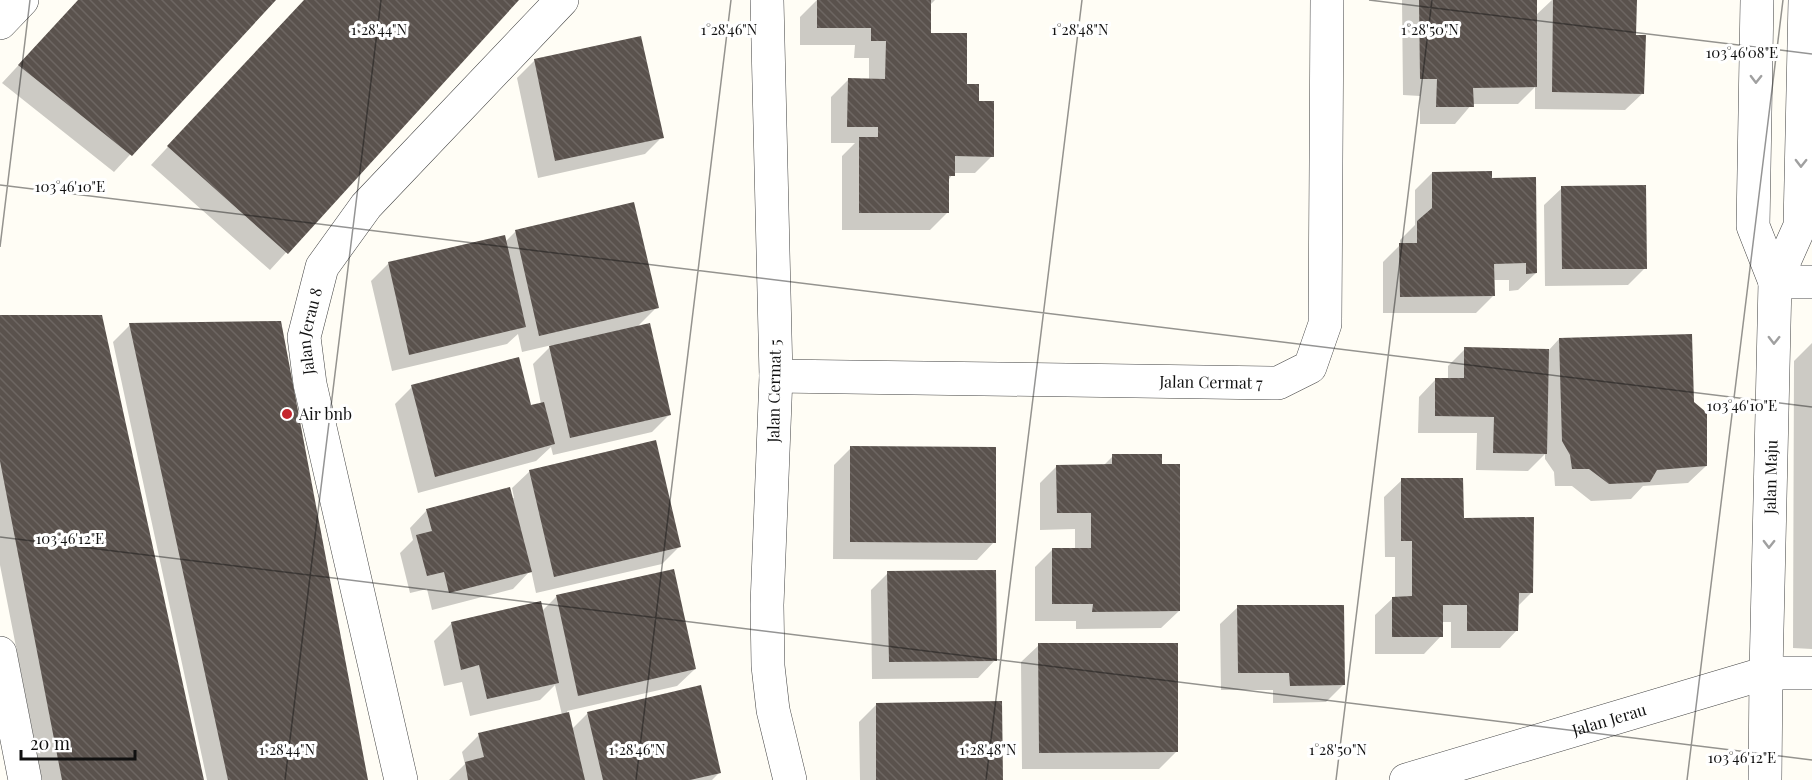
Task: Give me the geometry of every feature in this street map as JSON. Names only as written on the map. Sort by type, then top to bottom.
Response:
[{"type":"street","points":[[0,23],[22,0]]},
{"type":"street","name":"Jalan Jerau 8","points":[[401,780],[310,384],[304,337],[322,267],[366,206],[562,0]]},
{"type":"street","name":"Jalan Cermat 5","points":[[767,0],[776,376],[767,605],[768,666],[772,710],[790,780]]},
{"type":"street","name":"Jalan Cermat 7","points":[[776,376],[1278,382],[1310,367],[1325,324],[1327,0]]},
{"type":"street","name":"Jalan Maju","points":[[1757,0],[1753,226],[1775,282]]},
{"type":"street","name":"Jalan Maju","points":[[1765,780],[1775,282],[1800,226],[1804,0]]},
{"type":"street","points":[[1775,282],[1812,282]]},
{"type":"street","points":[[0,653],[25,780]]},
{"type":"street","name":"Jalan Jerau","points":[[1406,780],[1766,673],[1812,673]]},
{"type":"building","points":[[78,0],[276,0],[132,156],[18,65]]},
{"type":"building","points":[[304,0],[519,0],[288,254],[167,146]]},
{"type":"building","points":[[817,0],[931,0],[931,33],[967,33],[967,84],[979,84],[979,101],[994,101],[994,157],[955,156],[955,176],[949,176],[949,213],[859,213],[859,137],[878,137],[878,127],[847,127],[848,78],[885,79],[886,41],[871,41],[871,28],[817,28]]},
{"type":"building","points":[[1419,0],[1537,0],[1537,87],[1473,88],[1474,107],[1436,107],[1437,79],[1420,79]]},
{"type":"building","points":[[1553,0],[1637,0],[1636,35],[1646,35],[1644,94],[1552,92]]},
{"type":"building","points":[[641,36],[664,138],[555,161],[534,59]]},
{"type":"building","points":[[1492,171],[1492,178],[1536,177],[1537,273],[1526,274],[1526,263],[1494,264],[1495,296],[1400,297],[1399,243],[1417,243],[1417,221],[1432,208],[1432,172]]},
{"type":"building","points":[[1646,185],[1647,269],[1562,269],[1561,186]]},
{"type":"building","points":[[634,202],[659,308],[539,336],[515,230]]},
{"type":"building","points":[[505,235],[526,327],[409,355],[388,262]]},
{"type":"building","points":[[0,315],[102,315],[204,780],[62,780],[0,461]]},
{"type":"building","points":[[281,321],[368,780],[228,780],[129,323]]},
{"type":"building","points":[[650,323],[671,415],[570,438],[549,346]]},
{"type":"building","points":[[1692,334],[1694,402],[1707,413],[1707,466],[1657,470],[1650,482],[1609,484],[1589,469],[1572,469],[1570,455],[1562,441],[1559,338]]},
{"type":"building","points":[[1464,347],[1549,349],[1547,454],[1493,453],[1494,417],[1435,416],[1435,378],[1464,378]]},
{"type":"building","points":[[519,357],[531,405],[544,402],[555,444],[435,477],[411,385]]},
{"type":"building","points":[[656,440],[681,547],[554,577],[529,470]]},
{"type":"building","points":[[850,446],[996,447],[996,543],[850,542]]},
{"type":"building","points":[[1112,454],[1162,454],[1162,464],[1180,464],[1180,611],[1092,612],[1093,604],[1052,604],[1052,548],[1091,548],[1091,513],[1057,513],[1056,465],[1112,464]]},
{"type":"building","points":[[1401,478],[1463,478],[1464,518],[1534,517],[1533,593],[1519,593],[1518,631],[1467,631],[1467,605],[1443,605],[1443,637],[1392,637],[1392,597],[1412,596],[1412,541],[1401,541]]},
{"type":"building","points":[[510,487],[532,572],[449,593],[444,572],[427,576],[416,535],[432,531],[426,509]]},
{"type":"building","points":[[674,569],[696,669],[578,696],[556,595]]},
{"type":"building","points":[[996,570],[997,661],[889,662],[887,571]]},
{"type":"building","points":[[541,601],[559,683],[487,699],[479,665],[461,670],[451,622]]},
{"type":"building","points":[[1237,605],[1344,605],[1345,685],[1290,686],[1289,673],[1238,673]]},
{"type":"building","points":[[1038,643],[1178,643],[1178,752],[1039,753]]},
{"type":"building","points":[[701,685],[721,773],[690,780],[603,780],[587,712]]},
{"type":"building","points":[[1002,701],[1003,780],[876,780],[876,703]]},
{"type":"building","points":[[569,712],[585,780],[468,780],[465,762],[484,757],[478,733]]},
{"type":"place","name":"Air bnb","points":[[287,414]]}]
